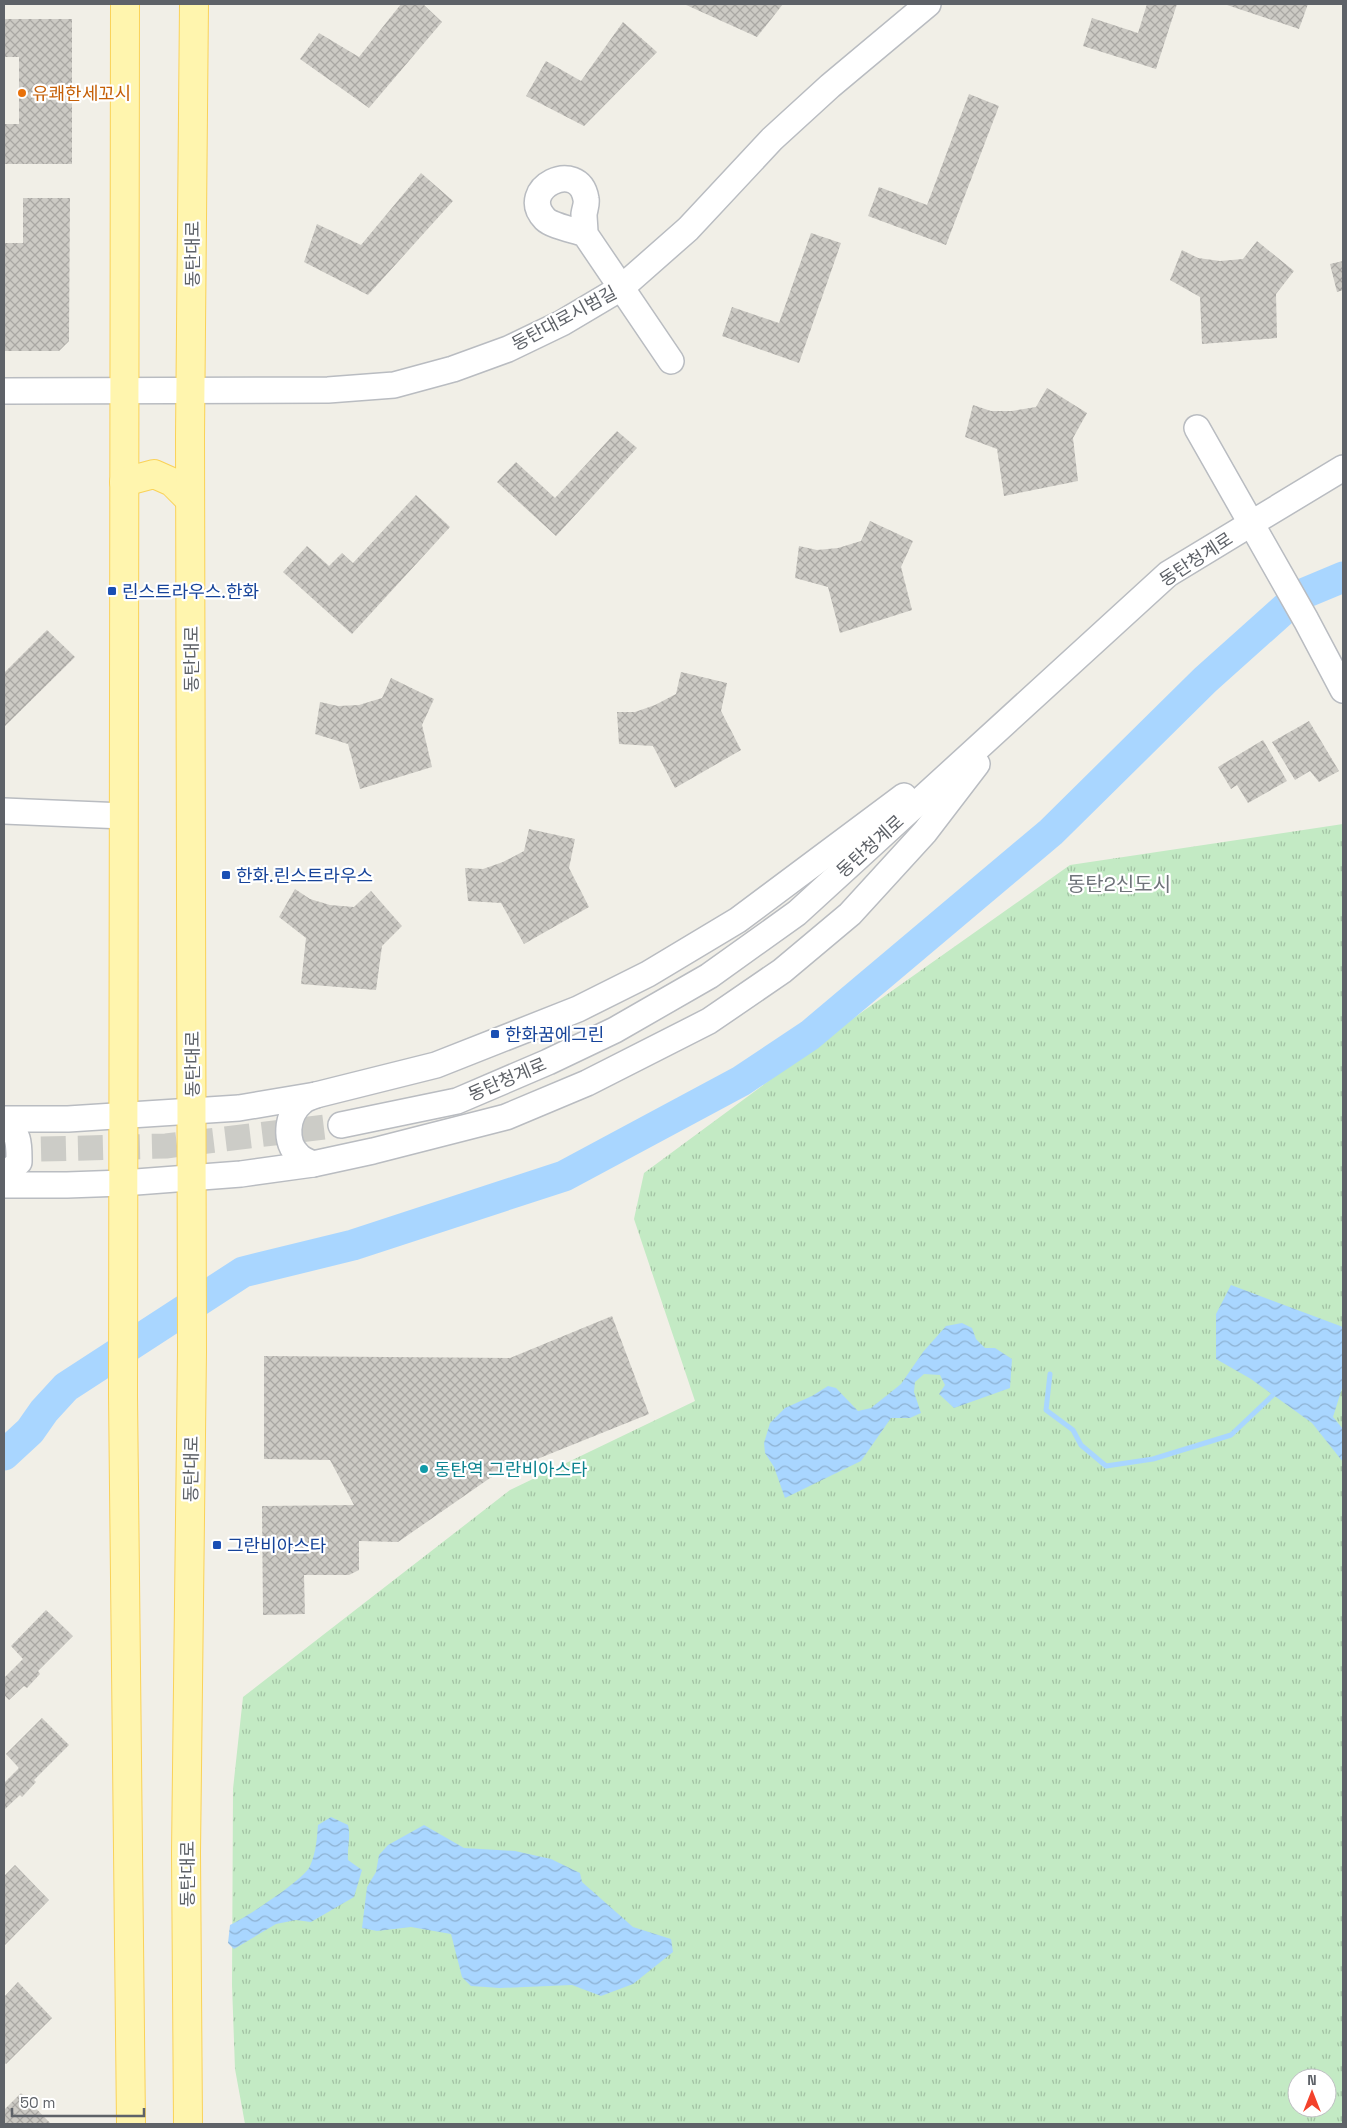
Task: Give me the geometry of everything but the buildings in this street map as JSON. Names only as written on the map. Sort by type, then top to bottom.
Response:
[{"type":"main road","points":[[125,4],[123,1396],[131,2124]]},
{"type":"main road","name":"동탄대로","points":[[188,2124],[186,1853],[192,1352],[190,500],[194,4]]},
{"type":"main road","points":[[124,482],[154,474],[172,482],[190,500]]},
{"type":"street","name":"동탄대로시범길","points":[[4,391],[328,390],[394,385],[453,369],[508,349],[562,324],[621,288],[688,229],[779,133],[830,86],[928,4]]},
{"type":"street","points":[[578,225],[670,361]]},
{"type":"street","points":[[1197,428],[1343,688]]},
{"type":"street","name":"동탄청계로","points":[[341,1124],[458,1100],[614,1030],[710,976],[797,913],[1168,574],[1343,468]]},
{"type":"street","points":[[4,1119],[123,1117],[191,1112],[238,1108],[316,1095],[436,1065],[578,1009],[648,974],[738,920],[1014,714]]},
{"type":"street","points":[[4,1185],[67,1185],[241,1174],[313,1164],[373,1151],[506,1117],[587,1083],[709,1021],[782,971],[850,914],[925,832],[1014,714]]},
{"type":"street","points":[[4,810],[124,816]]},
{"type":"street","points":[[313,1164],[298,1156],[290,1141],[289,1126],[294,1112],[302,1102],[316,1095]]},
{"type":"street","points":[[4,1124],[11,1128],[20,1142],[19,1162],[4,1177]]},
{"type":"green space","points":[[1343,824],[1343,2124],[245,2124],[235,2069],[232,1985],[233,1789],[243,1697],[510,1490],[695,1401],[634,1219],[644,1173],[862,1012],[1070,865]]},
{"type":"water","points":[[1231,1285],[1343,1327],[1343,1385],[1333,1417],[1343,1429],[1343,1462],[1312,1423],[1251,1379],[1216,1359],[1216,1314]]},
{"type":"water","points":[[962,1323],[972,1328],[976,1339],[985,1348],[995,1348],[1012,1359],[1010,1388],[954,1408],[939,1394],[945,1385],[940,1375],[924,1374],[915,1382],[914,1392],[921,1413],[910,1418],[891,1418],[861,1461],[785,1498],[774,1467],[765,1453],[764,1443],[770,1423],[785,1408],[812,1396],[828,1386],[836,1388],[858,1411],[871,1408],[901,1384],[923,1352],[946,1326]]},
{"type":"water","points":[[331,1817],[348,1825],[348,1860],[362,1870],[354,1897],[311,1922],[296,1920],[276,1924],[234,1949],[228,1943],[230,1925],[274,1898],[306,1872],[314,1856],[318,1825]]},
{"type":"water","points":[[424,1825],[464,1848],[515,1851],[551,1859],[580,1873],[582,1882],[633,1927],[671,1939],[673,1952],[633,1984],[601,1996],[572,1985],[500,1988],[471,1986],[462,1977],[451,1934],[411,1927],[377,1931],[362,1928],[367,1887],[376,1872],[379,1855],[388,1845]]},
{"type":"waterway","points":[[4,1455],[30,1431],[44,1411],[66,1387],[243,1272],[353,1245],[564,1176],[741,1081],[810,1035],[1051,832],[1205,680],[1300,595],[1343,577]]},
{"type":"waterway","points":[[1050,1374],[1046,1410],[1073,1430],[1081,1445],[1106,1466],[1153,1459],[1231,1435],[1273,1395]]},
{"type":"tunnel","points":[[4,1150],[166,1146],[341,1125]]},
{"type":"place","name":"유쾌한세꼬시","points":[[22,93]]},
{"type":"place","name":"린스트라우스.한화","points":[[112,591]]},
{"type":"place","name":"한화.린스트라우스","points":[[226,875]]},
{"type":"place","name":"한화꿈에그린","points":[[495,1034]]},
{"type":"place","name":"동탄역 그란비아스타","points":[[424,1469]]},
{"type":"place","name":"그란비아스타","points":[[217,1545]]},
{"type":"district","name":"동탄2신도시","points":[[1119,884]]}]
